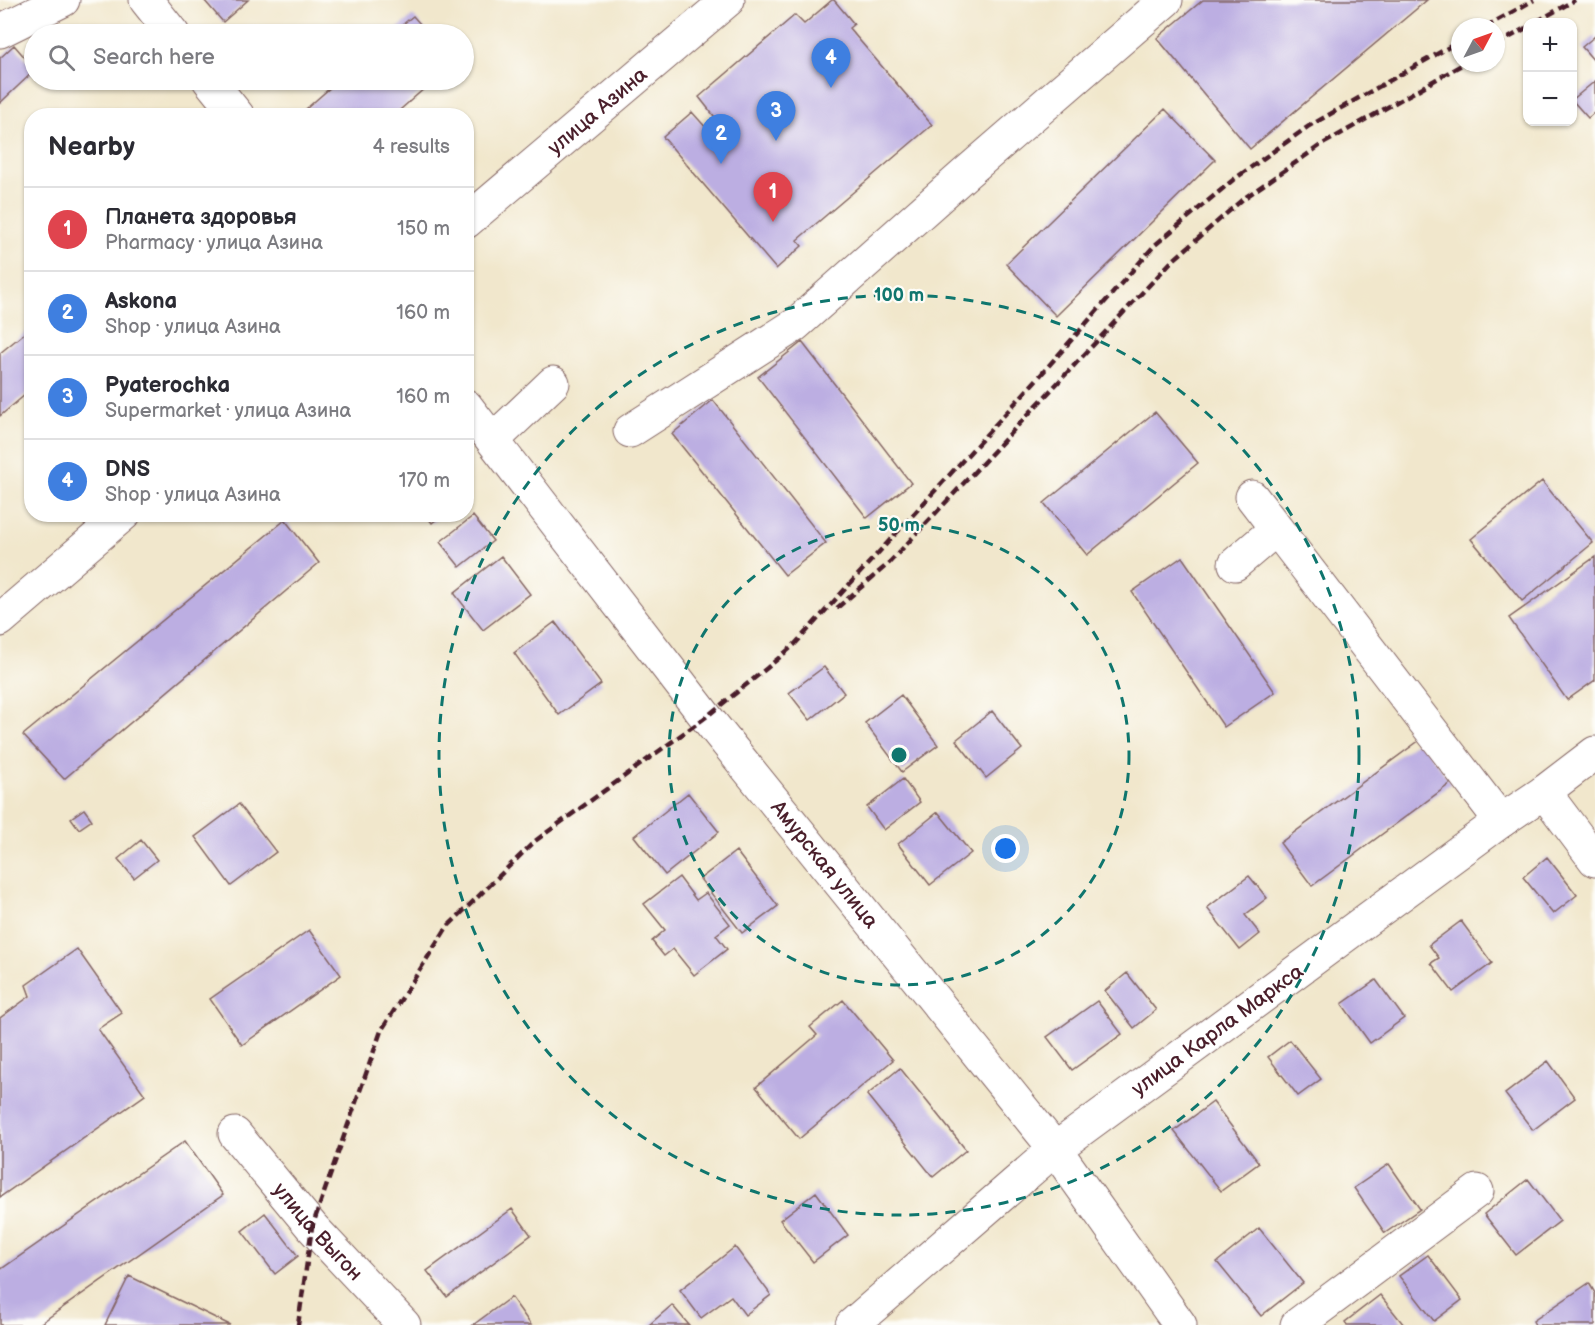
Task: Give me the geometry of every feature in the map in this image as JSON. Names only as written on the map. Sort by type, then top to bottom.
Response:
[{"type":"street","points":[[0,31],[63,0]]},
{"type":"street","points":[[146,0],[165,24]]},
{"type":"street","name":"улица Азина","points":[[474,215],[728,0]]},
{"type":"street","points":[[630,431],[795,325],[1166,0]]},
{"type":"street","points":[[217,90],[232,108]]},
{"type":"street","points":[[493,440],[553,383]]},
{"type":"street","name":"Амурская улица","points":[[474,416],[706,717],[1055,1149],[1180,1325]]},
{"type":"street","points":[[1252,497],[1501,821]]},
{"type":"street","points":[[0,620],[115,522]]},
{"type":"street","points":[[1235,564],[1276,529]]},
{"type":"street","name":"улица Карла Маркса","points":[[852,1325],[1055,1149],[1595,753]]},
{"type":"street","points":[[1544,792],[1595,860]]},
{"type":"street","name":"улица Выгон","points":[[235,1134],[312,1227],[404,1325]]},
{"type":"street","points":[[1297,1325],[1477,1191]]},
{"type":"building","points":[[204,0],[248,0],[223,22]]},
{"type":"building","points":[[832,0],[854,24],[849,28],[932,125],[797,240],[802,246],[776,269],[663,137],[692,112],[708,130],[718,121],[699,97],[795,15],[804,24]]},
{"type":"building","points":[[1203,0],[1427,0],[1250,149],[1157,38]]},
{"type":"building","points":[[413,16],[420,24],[403,24]]},
{"type":"building","points":[[1595,36],[1595,62],[1582,47]]},
{"type":"building","points":[[14,45],[24,56],[24,80],[0,103],[0,58]]},
{"type":"building","points":[[1595,81],[1595,112],[1588,118],[1577,106],[1577,96]]},
{"type":"building","points":[[328,90],[423,90],[402,108],[307,108]]},
{"type":"building","points":[[1165,109],[1215,160],[1056,316],[1006,264]]},
{"type":"building","points":[[24,334],[24,396],[0,416],[0,353]]},
{"type":"building","points":[[802,342],[911,483],[867,518],[758,377]]},
{"type":"building","points":[[713,400],[826,543],[785,575],[672,434]]},
{"type":"building","points":[[1155,412],[1198,463],[1087,555],[1044,503]]},
{"type":"building","points":[[1542,481],[1593,543],[1522,601],[1471,539]]},
{"type":"building","points":[[474,517],[493,541],[460,567],[440,542],[465,522],[474,522]]},
{"type":"building","points":[[283,522],[287,522],[319,563],[64,779],[23,735]]},
{"type":"building","points":[[501,556],[530,594],[483,630],[454,593]]},
{"type":"building","points":[[1182,557],[1275,692],[1224,727],[1132,592]]},
{"type":"building","points":[[1595,557],[1595,680],[1567,700],[1509,618]]},
{"type":"building","points":[[555,622],[601,684],[559,715],[514,653]]},
{"type":"building","points":[[824,667],[844,693],[810,720],[789,693]]},
{"type":"building","points":[[901,695],[938,745],[902,772],[865,723]]},
{"type":"building","points":[[992,711],[1022,749],[986,778],[956,740]]},
{"type":"building","points":[[1420,740],[1451,783],[1312,886],[1280,843]]},
{"type":"building","points":[[903,779],[920,802],[884,830],[867,807]]},
{"type":"building","points":[[688,793],[719,832],[665,875],[634,836]]},
{"type":"building","points":[[239,804],[276,852],[231,886],[195,837]]},
{"type":"building","points":[[84,809],[92,820],[79,829],[71,818]]},
{"type":"building","points":[[938,812],[971,853],[930,885],[898,844]]},
{"type":"building","points":[[141,840],[157,860],[134,878],[118,859]]},
{"type":"building","points":[[736,851],[778,906],[742,933],[700,879]]},
{"type":"building","points":[[1547,857],[1577,895],[1553,914],[1523,877]]},
{"type":"building","points":[[1249,876],[1267,898],[1245,915],[1260,934],[1240,950],[1207,908]]},
{"type":"building","points":[[679,877],[696,900],[706,893],[730,924],[716,935],[727,949],[694,975],[673,949],[664,956],[652,941],[665,930],[644,904]]},
{"type":"building","points":[[1461,921],[1492,963],[1453,992],[1431,963],[1439,958],[1429,945]]},
{"type":"building","points":[[309,930],[341,975],[242,1045],[210,999]]},
{"type":"building","points":[[77,949],[122,1013],[98,1029],[145,1095],[0,1197],[0,1018],[30,996],[26,985]]},
{"type":"building","points":[[1127,973],[1156,1010],[1134,1028],[1105,991]]},
{"type":"building","points":[[1376,980],[1404,1018],[1370,1043],[1342,1004]]},
{"type":"building","points":[[843,1000],[893,1060],[799,1139],[756,1087],[817,1035],[810,1027]]},
{"type":"building","points":[[1097,1001],[1122,1034],[1072,1070],[1047,1037]]},
{"type":"building","points":[[1290,1040],[1321,1079],[1298,1096],[1268,1057]]},
{"type":"building","points":[[1548,1061],[1575,1098],[1533,1130],[1505,1094]]},
{"type":"building","points":[[900,1068],[966,1150],[933,1177],[867,1095]]},
{"type":"building","points":[[1213,1102],[1259,1163],[1221,1191],[1174,1131]]},
{"type":"building","points":[[185,1141],[223,1195],[38,1325],[0,1325],[0,1270]]},
{"type":"building","points":[[1389,1164],[1420,1209],[1385,1233],[1354,1188]]},
{"type":"building","points":[[1528,1179],[1560,1221],[1516,1255],[1484,1214]]},
{"type":"building","points":[[816,1192],[848,1235],[813,1262],[780,1220]]},
{"type":"building","points":[[512,1209],[531,1235],[447,1297],[427,1271]]},
{"type":"building","points":[[265,1213],[298,1256],[275,1274],[242,1231]]},
{"type":"building","points":[[1259,1228],[1303,1283],[1261,1316],[1217,1262]]},
{"type":"building","points":[[735,1247],[771,1295],[745,1315],[731,1296],[701,1318],[680,1290]]},
{"type":"building","points":[[1428,1255],[1462,1300],[1434,1321],[1399,1276]]},
{"type":"building","points":[[129,1276],[230,1325],[105,1325]]},
{"type":"building","points":[[1589,1283],[1595,1293],[1595,1325],[1535,1325],[1533,1321]]},
{"type":"building","points":[[1380,1295],[1404,1325],[1347,1325],[1345,1322]]},
{"type":"building","points":[[511,1297],[531,1325],[473,1325]]},
{"type":"building","points":[[672,1305],[689,1325],[649,1325]]},
{"type":"railway","points":[[1501,18],[1534,0]]},
{"type":"railway","points":[[1543,18],[1575,0]]},
{"type":"railway","points":[[1505,40],[1523,30]]},
{"type":"railway","points":[[298,1325],[312,1227],[381,1031],[447,927],[535,841],[706,717],[794,645],[1038,378],[1155,245],[1233,180],[1309,126],[1451,46]]},
{"type":"railway","points":[[837,608],[888,564],[1170,263],[1243,199],[1321,145],[1451,71]]},
{"type":"place","name":"DNS","points":[[831,88]]},
{"type":"place","name":"Pyaterochka","points":[[776,141]]},
{"type":"place","name":"Askona","points":[[721,164]]},
{"type":"place","name":"Планета здоровья","points":[[773,222]]}]
